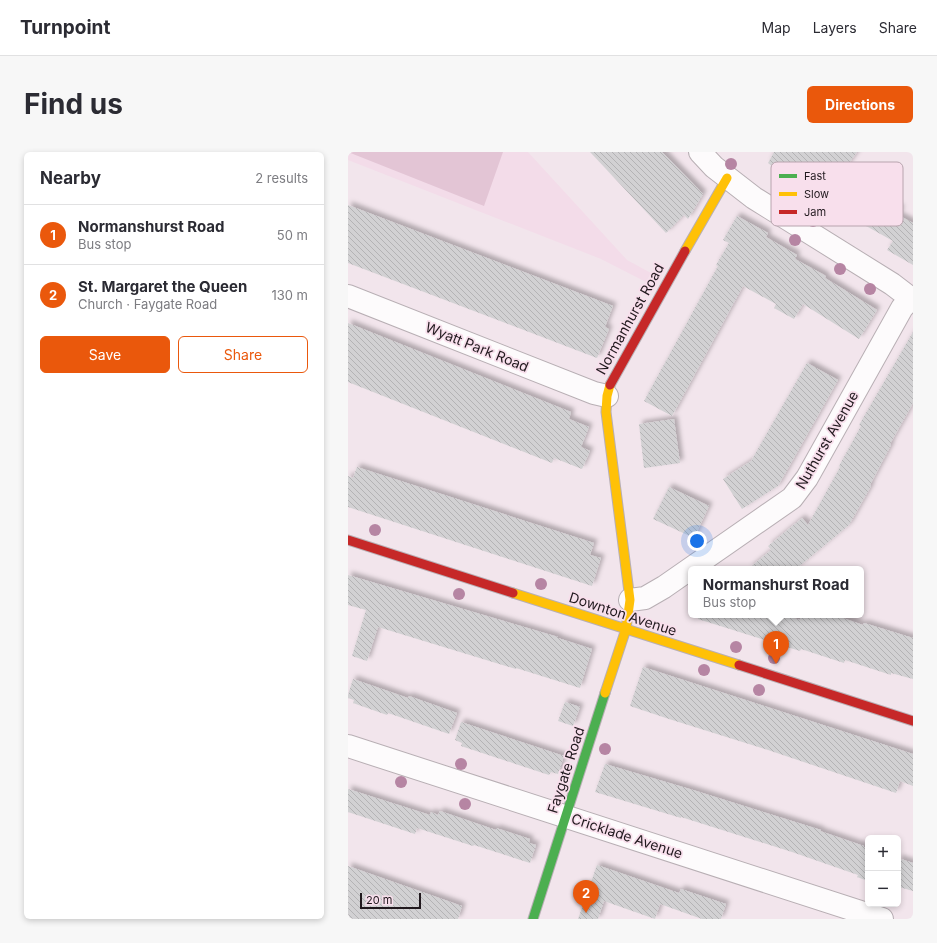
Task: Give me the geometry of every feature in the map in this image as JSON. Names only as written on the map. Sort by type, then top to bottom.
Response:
[{"type":"street","points":[[700,152],[714,167],[754,198],[771,209]]},
{"type":"street","name":"Normanhurst Road","points":[[626,629],[630,600],[606,412],[607,396],[610,383],[621,363],[678,261],[721,187],[728,178]]},
{"type":"street","points":[[799,226],[885,280],[912,299]]},
{"type":"street","name":"Wyatt Park Road","points":[[348,296],[594,394],[607,396]]},
{"type":"street","name":"Nuthurst Avenue","points":[[694,566],[792,498],[799,491],[902,308],[912,299]]},
{"type":"street","name":"Downton Avenue","points":[[348,540],[913,721]]},
{"type":"street","name":"Nuthurst Avenue","points":[[630,600],[645,598],[688,570]]},
{"type":"street","name":"Faygate Road","points":[[533,919],[626,629]]},
{"type":"street","name":"Cricklade Avenue","points":[[348,746],[882,919]]},
{"type":"shaded area","points":[[348,152],[528,152],[627,260],[651,273],[646,282],[601,259],[348,160]]},
{"type":"shaded area","points":[[348,152],[503,152],[484,206]]},
{"type":"building","points":[[590,152],[662,152],[703,194],[688,219],[684,215],[666,233]]},
{"type":"building","points":[[774,152],[857,152],[850,162],[771,162],[771,165],[768,163]]},
{"type":"building","points":[[348,205],[613,306],[605,327],[609,329],[597,358],[348,263]]},
{"type":"building","points":[[737,216],[768,233],[766,237],[797,255],[795,259],[826,276],[825,278],[877,310],[859,339],[803,304],[794,319],[774,308],[776,304],[743,286],[672,416],[644,401],[718,266],[716,265],[729,243],[723,240]]},
{"type":"building","points":[[903,218],[913,223],[913,265],[887,250],[893,241],[866,226],[903,226]]},
{"type":"building","points":[[348,323],[571,412],[569,419],[589,427],[581,447],[590,451],[582,469],[554,458],[552,463],[348,382]]},
{"type":"building","points":[[913,332],[913,403],[890,444],[891,445],[870,485],[871,486],[849,525],[800,566],[752,566],[771,550],[768,546],[802,518],[808,525],[861,426],[859,425]]},
{"type":"building","points":[[807,363],[838,380],[778,486],[742,509],[723,479],[751,461]]},
{"type":"building","points":[[674,419],[680,463],[644,468],[639,424]]},
{"type":"building","points":[[357,467],[594,543],[590,555],[601,558],[592,586],[348,507],[348,476],[353,478]]},
{"type":"building","points":[[669,487],[709,506],[694,538],[653,519]]},
{"type":"building","points":[[348,575],[558,637],[592,649],[580,688],[378,627],[367,661],[352,656],[366,610],[348,605]]},
{"type":"building","points":[[794,618],[800,620],[800,618],[843,618],[863,625],[864,623],[913,638],[913,679],[891,673],[891,675],[845,660],[844,663],[801,649],[800,651],[698,619]]},
{"type":"building","points":[[643,667],[913,754],[913,786],[900,781],[896,793],[630,706]]},
{"type":"building","points":[[353,679],[408,698],[409,696],[457,713],[449,734],[388,713],[387,715],[353,703],[354,700],[348,698],[348,695]]},
{"type":"building","points":[[565,702],[580,707],[573,726],[558,721]]},
{"type":"building","points":[[461,722],[564,756],[558,774],[551,772],[549,775],[461,746],[462,743],[455,740]]},
{"type":"building","points":[[605,764],[821,830],[820,831],[864,846],[865,880],[857,877],[858,875],[792,852],[595,792]]},
{"type":"building","points":[[348,789],[430,815],[431,812],[438,815],[440,811],[496,830],[496,828],[530,839],[529,843],[536,845],[530,863],[417,828],[415,834],[348,812]]},
{"type":"building","points":[[901,859],[913,863],[913,891],[901,888]]},
{"type":"building","points":[[597,865],[679,893],[681,889],[726,904],[721,919],[702,919],[660,904],[655,919],[604,901],[598,919],[578,919]]},
{"type":"building","points":[[348,866],[462,906],[458,919],[348,919]]},
{"type":"traffic: fast","points":[[533,919],[605,693]]},
{"type":"traffic: slow","points":[[685,251],[727,178]]},
{"type":"traffic: slow","points":[[605,693],[626,629],[630,600],[606,412],[607,396],[610,385]]},
{"type":"traffic: slow","points":[[513,593],[739,665]]},
{"type":"traffic: jam","points":[[610,385],[685,251]]},
{"type":"traffic: jam","points":[[348,540],[513,593]]},
{"type":"traffic: jam","points":[[739,665],[913,721]]},
{"type":"place","name":"Normanshurst Road","points":[[776,664]]},
{"type":"place","name":"St. Margaret the Queen","points":[[586,913]]}]
